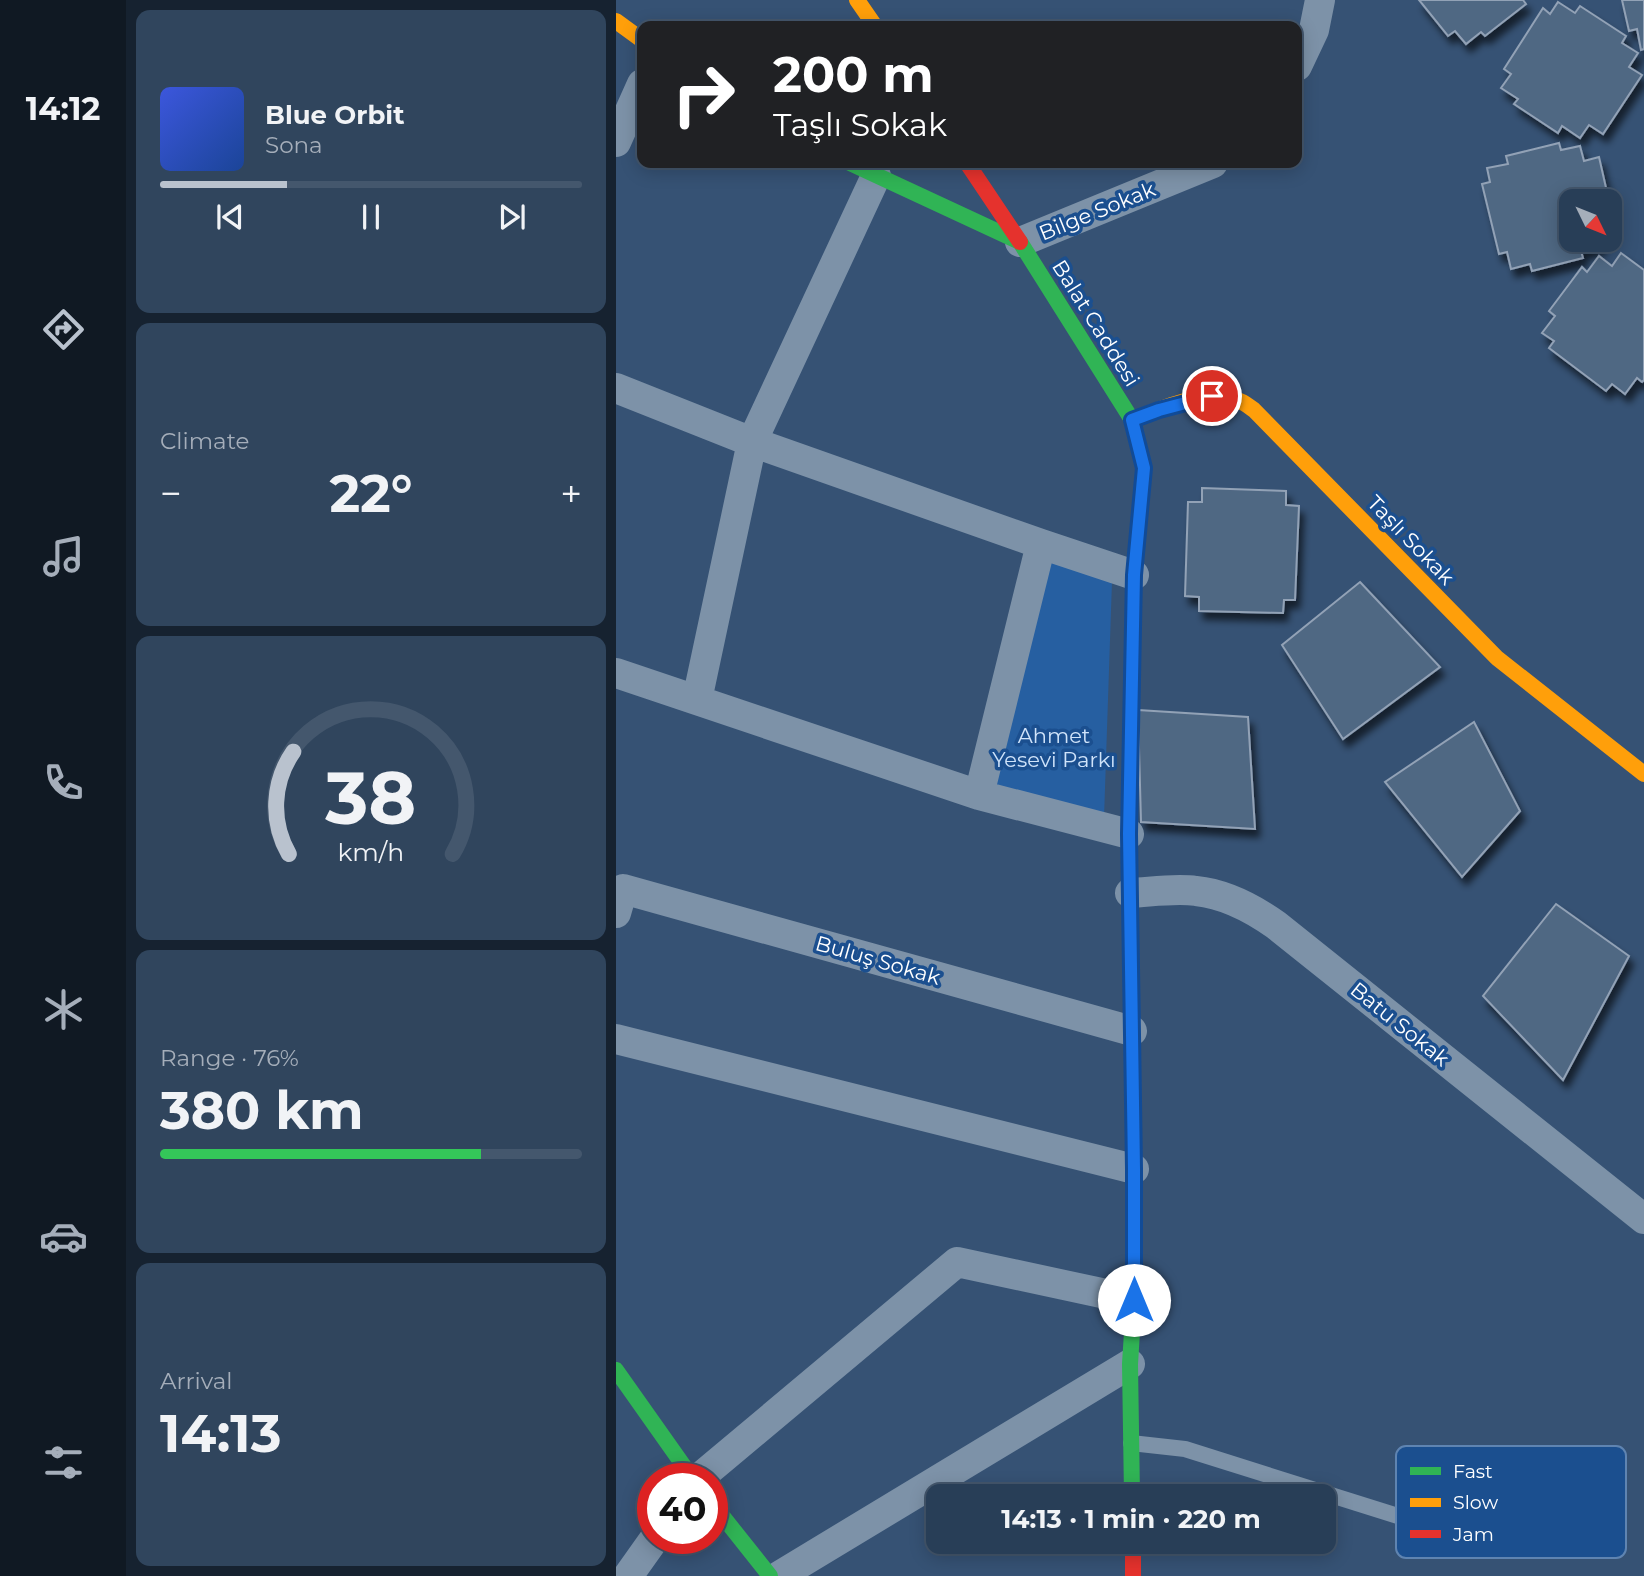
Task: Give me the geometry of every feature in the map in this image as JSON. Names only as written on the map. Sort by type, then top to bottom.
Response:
[{"type":"street","points":[[857,0],[872,21]]},
{"type":"street","points":[[1302,55],[1314,30],[1320,0]]},
{"type":"street","points":[[616,21],[637,36]]},
{"type":"street","points":[[616,142],[637,95]]},
{"type":"street","name":"Balat Caddesi","points":[[970,168],[1132,420],[1144,468],[1134,575],[1129,834],[1134,1169],[1134,1300],[1130,1364],[1132,1484]]},
{"type":"street","name":"Bilge Sokak","points":[[1020,242],[1201,168]]},
{"type":"street","points":[[696,700],[752,442],[863,169],[1020,242]]},
{"type":"street","points":[[616,388],[752,442],[1134,575]]},
{"type":"street","name":"Taşlı Sokak","points":[[1132,420],[1212,396],[1226,396],[1248,405],[1497,658],[1644,774]]},
{"type":"street","points":[[979,795],[1041,544]]},
{"type":"street","points":[[616,673],[979,795],[1129,834]]},
{"type":"street","name":"Batu Sokak","points":[[1130,893],[1195,890],[1223,896],[1251,908],[1276,925],[1644,1219]]},
{"type":"street","name":"Buluş Sokak","points":[[620,901],[1132,1031]]},
{"type":"street","points":[[616,1039],[1134,1169]]},
{"type":"street","points":[[714,1463],[957,1262],[1134,1300]]},
{"type":"street","points":[[779,1576],[1130,1364]]},
{"type":"street","points":[[616,1370],[683,1463]]},
{"type":"street","points":[[728,1523],[770,1576]]},
{"type":"street","points":[[628,1576],[644,1554]]},
{"type":"street","points":[[1133,1554],[1133,1576]]},
{"type":"lane","points":[[1131,1443],[1185,1449],[1396,1516]]},
{"type":"green space","name":"Ahmet Yesevi Parkı","points":[[1045,556],[1112,581],[1104,818],[989,790]]},
{"type":"building","points":[[1419,0],[1523,0],[1526,4],[1485,36],[1481,32],[1466,44],[1455,31],[1448,36]]},
{"type":"building","points":[[1622,0],[1644,0],[1644,49],[1641,50],[1637,29],[1629,31]]},
{"type":"building","points":[[1558,2],[1575,13],[1580,6],[1626,36],[1622,43],[1638,53],[1629,67],[1642,75],[1603,134],[1589,125],[1580,138],[1562,126],[1558,133],[1514,104],[1518,99],[1501,88],[1511,74],[1504,69],[1543,8],[1550,14]]},
{"type":"building","points":[[1559,143],[1561,150],[1580,146],[1584,161],[1599,157],[1606,189],[1559,189],[1559,252],[1581,252],[1583,258],[1532,271],[1530,264],[1511,269],[1507,252],[1499,254],[1482,184],[1490,182],[1487,168],[1508,164],[1506,156]]},
{"type":"building","points":[[1621,253],[1644,270],[1644,380],[1642,382],[1637,378],[1625,394],[1612,384],[1606,391],[1549,348],[1554,341],[1542,333],[1555,316],[1549,311],[1582,267],[1587,272],[1599,256],[1612,266]]},
{"type":"building","points":[[1202,488],[1286,491],[1286,505],[1299,506],[1295,600],[1284,600],[1283,613],[1199,611],[1199,597],[1185,596],[1188,502],[1202,502]]},
{"type":"building","points":[[1360,582],[1440,667],[1343,739],[1282,645]]},
{"type":"building","points":[[1138,710],[1248,717],[1255,829],[1141,822]]},
{"type":"building","points":[[1474,722],[1520,811],[1462,877],[1385,782]]},
{"type":"building","points":[[1556,904],[1629,956],[1563,1080],[1483,996]]},
{"type":"traffic: fast","points":[[861,168],[1020,242],[1132,420],[1144,468],[1134,575],[1133,619]]},
{"type":"traffic: fast","points":[[1132,1484],[1130,1364],[1134,1300],[1134,1184]]},
{"type":"traffic: fast","points":[[616,1370],[682,1463]]},
{"type":"traffic: fast","points":[[728,1523],[770,1576]]},
{"type":"traffic: slow","points":[[857,0],[872,21]]},
{"type":"traffic: slow","points":[[616,21],[637,36]]},
{"type":"traffic: slow","points":[[1132,420],[1180,402],[1218,396],[1239,400],[1254,410],[1497,658],[1644,774]]},
{"type":"traffic: slow","points":[[1133,619],[1129,834],[1134,1184]]},
{"type":"traffic: jam","points":[[970,168],[1020,242]]},
{"type":"traffic: jam","points":[[1133,1554],[1133,1576]]},
{"type":"route","points":[[1134,1300],[1129,834],[1134,575],[1144,468],[1132,420],[1212,396]]}]
